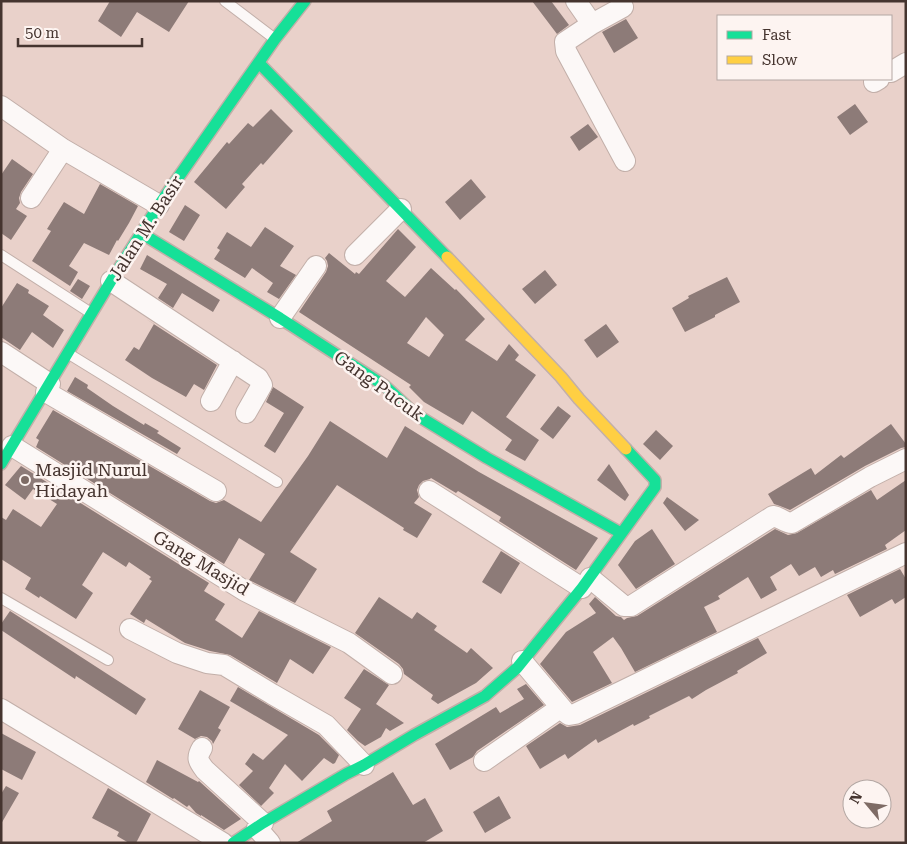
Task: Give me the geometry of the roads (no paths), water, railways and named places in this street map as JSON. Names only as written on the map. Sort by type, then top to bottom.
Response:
[{"type":"street","name":"Jalan M. Basir","points":[[1,464],[159,205],[275,39],[305,1]]},
{"type":"street","points":[[576,1],[592,24]]},
{"type":"street","points":[[623,6],[565,42],[566,51],[625,161]]},
{"type":"street","points":[[892,70],[906,62]]},
{"type":"street","points":[[233,843],[346,774],[485,696],[522,662],[586,583],[655,487],[655,480],[561,377],[259,63]]},
{"type":"street","points":[[1,106],[63,149],[159,205]]},
{"type":"street","points":[[31,198],[63,149]]},
{"type":"street","points":[[355,255],[401,209]]},
{"type":"street","name":"Gang Pucuk","points":[[141,233],[280,318],[386,386],[415,414],[487,458],[621,533]]},
{"type":"street","points":[[280,318],[316,266]]},
{"type":"street","points":[[111,281],[258,378],[262,384],[246,413]]},
{"type":"street","points":[[1,352],[48,388],[216,490]]},
{"type":"street","points":[[211,401],[233,361]]},
{"type":"street","name":"Gang Masjid","points":[[12,446],[245,591],[349,642],[392,674]]},
{"type":"street","points":[[429,491],[624,606],[631,606],[773,516],[787,523],[792,523],[870,477],[906,459]]},
{"type":"street","points":[[522,662],[560,708],[569,715],[575,714],[906,553]]},
{"type":"street","points":[[130,629],[177,653],[207,663],[224,665],[326,725],[364,765]]},
{"type":"street","points":[[484,761],[560,708]]},
{"type":"street","points":[[1,710],[223,843]]},
{"type":"street","points":[[202,748],[198,759],[205,770],[260,826],[270,843]]},
{"type":"lane","points":[[225,1],[275,39]]},
{"type":"lane","points":[[1,255],[92,314]]},
{"type":"lane","points":[[68,353],[277,482]]},
{"type":"lane","points":[[1,598],[108,660]]},
{"type":"place","name":"Masjid Nurul Hidayah","points":[[25,480]]}]
